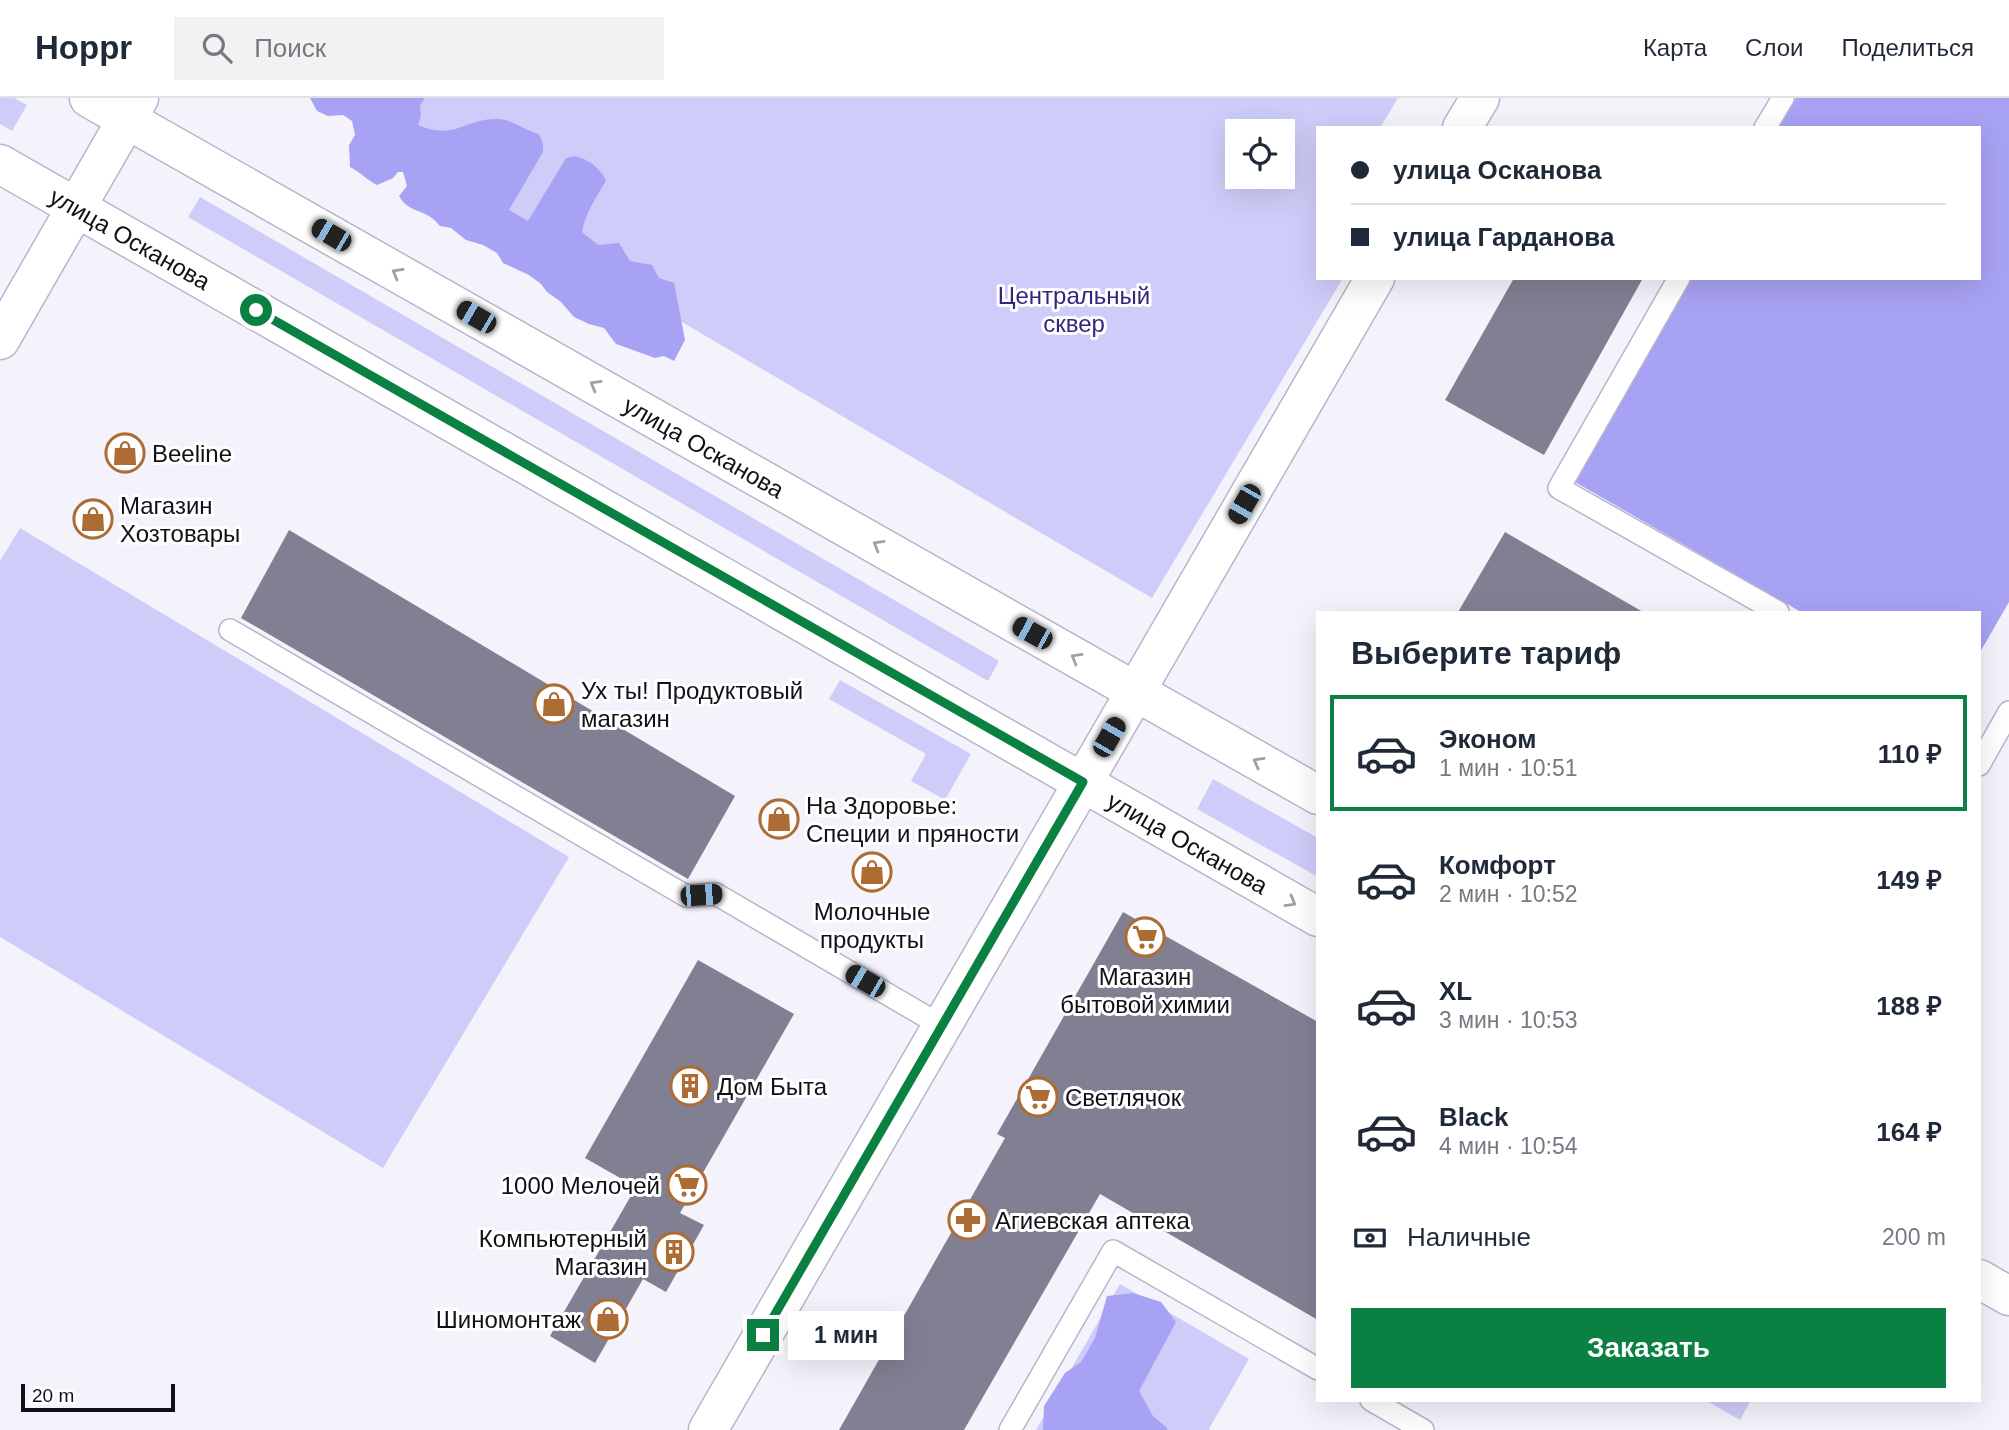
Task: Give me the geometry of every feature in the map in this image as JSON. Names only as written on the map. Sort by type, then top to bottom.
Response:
[{"type":"street","name":"улица Осканова","points":[[89,98],[133,109],[1316,794]]},
{"type":"street","points":[[1463,126],[1479,98]]},
{"type":"street","points":[[0,340],[133,109]]},
{"type":"street","name":"улица Осканова","points":[[0,164],[1316,916]]},
{"type":"street","points":[[708,1430],[1374,280]]},
{"type":"street","points":[[1981,1280],[2009,1296]]},
{"type":"lane","points":[[1766,126],[1783,98]]},
{"type":"lane","points":[[1678,280],[1559,488],[1775,611]]},
{"type":"lane","points":[[230,630],[686,896],[716,894],[942,1026]]},
{"type":"lane","points":[[1981,757],[1987,732],[2009,712]]},
{"type":"lane","points":[[1010,1430],[1113,1251],[1316,1368]]},
{"type":"lane","points":[[1374,1402],[1423,1430]]},
{"type":"green space","points":[[0,98],[14,98],[27,105],[12,131],[0,124]]},
{"type":"green space","name":"Центральный сквер","points":[[403,98],[1398,98],[1381,126],[1316,126],[1316,280],[1342,280],[1152,598],[377,143]]},
{"type":"green space","points":[[200,197],[999,661],[988,681],[188,217]]},
{"type":"green space","points":[[20,528],[569,857],[383,1168],[0,937],[0,561]]},
{"type":"green space","points":[[840,680],[971,754],[945,800],[911,781],[926,754],[829,699]]},
{"type":"green space","points":[[1213,779],[1316,837],[1316,876],[1197,809]]},
{"type":"green space","points":[[1120,1284],[1249,1359],[1209,1429],[1211,1430],[1036,1430]]},
{"type":"green space","points":[[1708,1402],[1750,1402],[1740,1420]]},
{"type":"shaded area","points":[[310,98],[425,98],[420,105],[418,125],[441,131],[498,119],[539,134],[543,152],[509,210],[528,221],[566,158],[578,157],[590,163],[602,173],[606,181],[588,212],[582,232],[598,245],[619,243],[630,261],[652,265],[659,278],[674,283],[685,340],[674,361],[664,356],[655,358],[616,344],[604,328],[574,317],[541,284],[503,263],[497,253],[466,240],[451,228],[440,226],[429,216],[408,206],[399,196],[407,186],[403,172],[398,172],[393,178],[377,185],[350,167],[349,145],[355,135],[352,121],[343,115],[328,116],[317,111]]},
{"type":"shaded area","points":[[1796,98],[2009,98],[2009,602],[1981,651],[1981,611],[1799,611],[1575,482],[1691,280],[1981,280],[1981,126],[1780,126]]},
{"type":"shaded area","points":[[1133,1293],[1161,1302],[1176,1322],[1139,1391],[1153,1416],[1167,1430],[1043,1430],[1044,1406],[1065,1373],[1081,1362],[1095,1338],[1107,1296]]},
{"type":"building","points":[[1513,280],[1642,280],[1544,455],[1445,400]]},
{"type":"building","points":[[289,530],[735,796],[688,879],[241,618]]},
{"type":"building","points":[[1505,532],[1641,611],[1459,611]]},
{"type":"building","points":[[1123,912],[1316,1021],[1316,1319],[1100,1194],[964,1430],[839,1430],[1005,1138],[997,1134]]},
{"type":"building","name":"Дом Быта","points":[[698,960],[794,1014],[680,1213],[704,1225],[666,1292],[643,1279],[595,1363],[550,1336],[636,1187],[585,1158]]},
{"type":"place","name":"Beeline","points":[[125,453]]},
{"type":"place","name":"Магазин Хозтовары","points":[[93,519]]},
{"type":"place","name":"Ух ты! Продуктовый магазин","points":[[554,704]]},
{"type":"place","name":"На Здоровье: Специи и пряности","points":[[779,819]]},
{"type":"place","name":"Молочные продукты","points":[[872,872]]},
{"type":"place","name":"Магазин бытовой химии","points":[[1145,937]]},
{"type":"place","name":"Дом Быта","points":[[690,1086]]},
{"type":"place","name":"Светлячок","points":[[1038,1097]]},
{"type":"place","name":"1000 Мелочей","points":[[687,1185]]},
{"type":"place","name":"Агиевская аптека","points":[[968,1220]]},
{"type":"place","name":"Компьютерный Магазин","points":[[674,1252]]},
{"type":"place","name":"Шиномонтаж","points":[[608,1319]]},
{"type":"route","points":[[256,310],[1083,782],[763,1335]]}]
